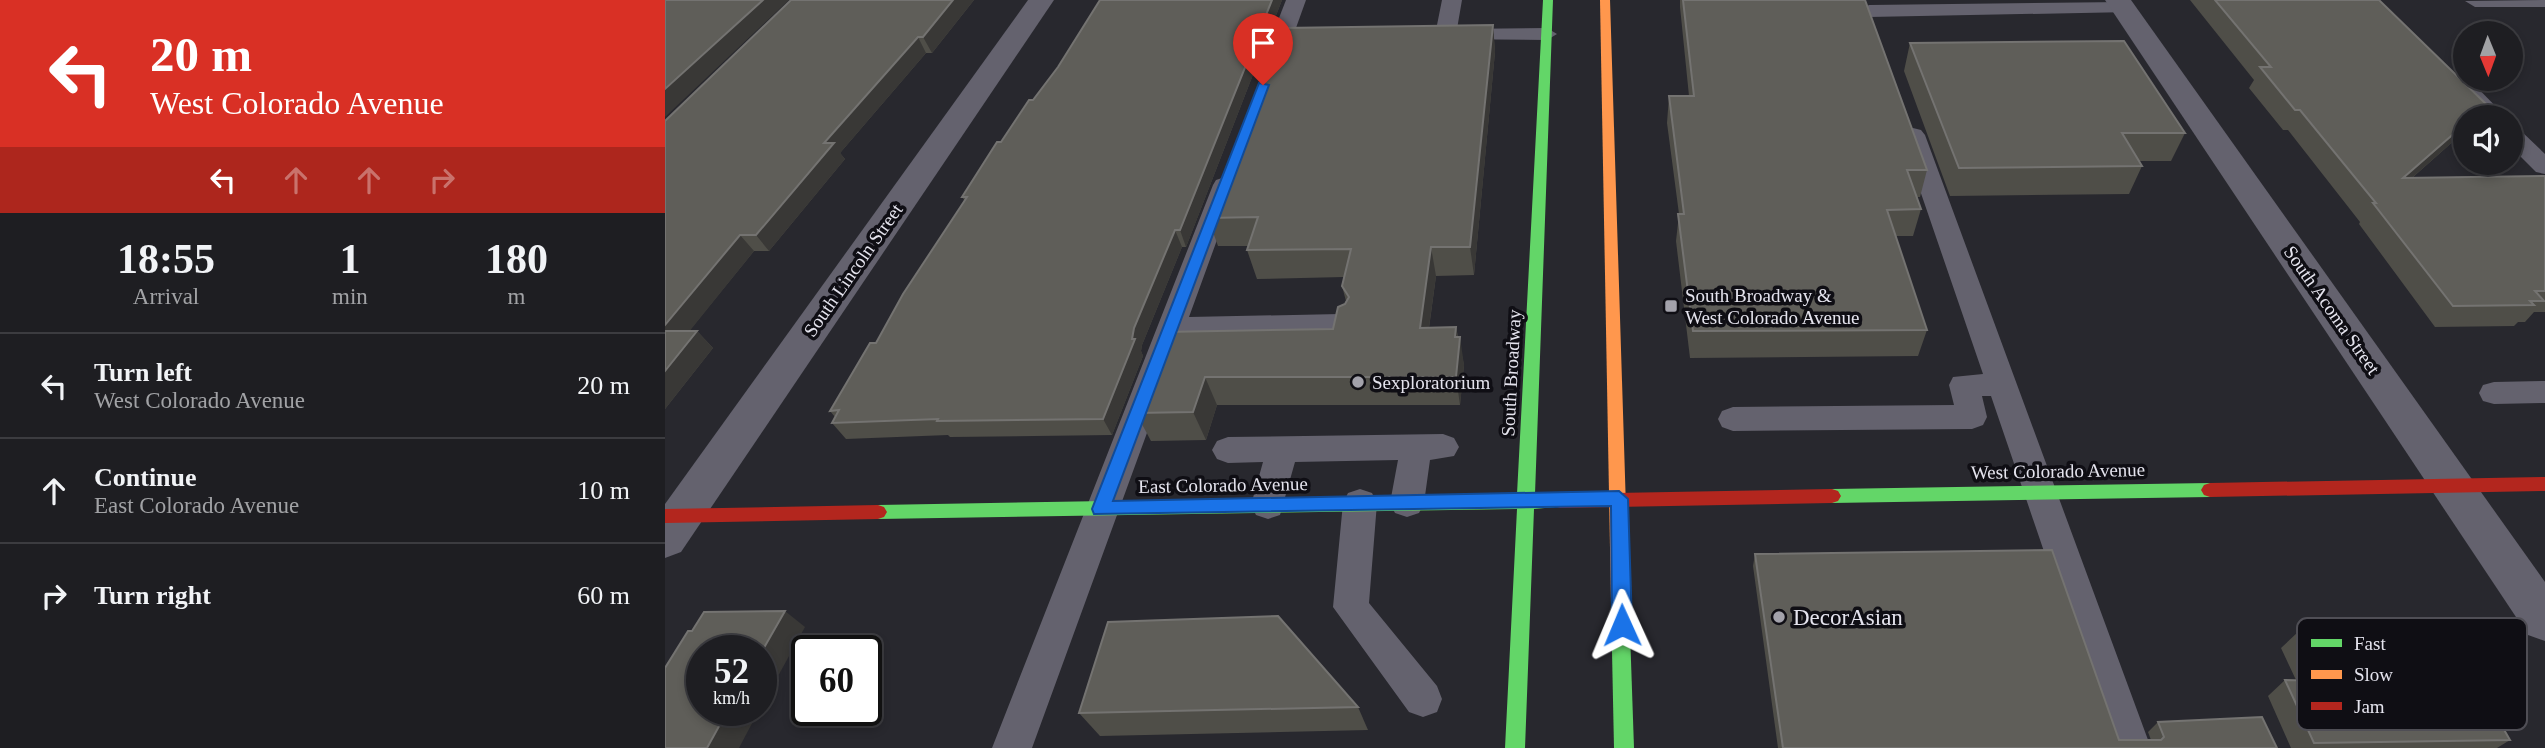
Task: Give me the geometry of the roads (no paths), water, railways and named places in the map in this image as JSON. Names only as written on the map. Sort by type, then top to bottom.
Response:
[{"type":"main road","name":"South Broadway","points":[[1515,748],[1548,0]]},
{"type":"main road","points":[[1605,0],[1624,748]]},
{"type":"main road","name":"West Colorado Avenue","points":[[1572,499],[2545,484]]},
{"type":"main road","name":"East Colorado Avenue","points":[[671,524],[1101,509],[1572,499]]},
{"type":"street","name":"South Lincoln Street","points":[[671,524],[1041,0]]},
{"type":"street","name":"South Acoma Street","points":[[2121,4],[2545,620]]},
{"type":"lane","points":[[1263,88],[1296,37],[1296,0]]},
{"type":"lane","points":[[1445,35],[1452,0]]},
{"type":"lane","points":[[2475,1],[2545,1]]},
{"type":"lane","points":[[1871,16],[2121,4]]},
{"type":"lane","points":[[1418,35],[1547,34]]},
{"type":"lane","points":[[2445,68],[2483,105]]},
{"type":"lane","points":[[1906,114],[2131,748]]},
{"type":"lane","points":[[2523,146],[2545,167]]},
{"type":"lane","points":[[1012,748],[1234,163]]},
{"type":"lane","points":[[1170,327],[1340,324]]},
{"type":"lane","points":[[1733,419],[1972,417],[1964,385],[2002,385]]},
{"type":"lane","points":[[2494,393],[2545,393]]},
{"type":"lane","points":[[1227,450],[1429,447],[1407,502]]},
{"type":"lane","points":[[1268,505],[1282,449]]},
{"type":"lane","points":[[1360,503],[1351,607],[1423,699]]},
{"type":"place","name":"South Broadway & West Colorado Avenue","points":[[1671,306]]},
{"type":"place","name":"Sexploratorium","points":[[1358,382]]},
{"type":"place","name":"DecorAsian","points":[[1779,617]]}]
